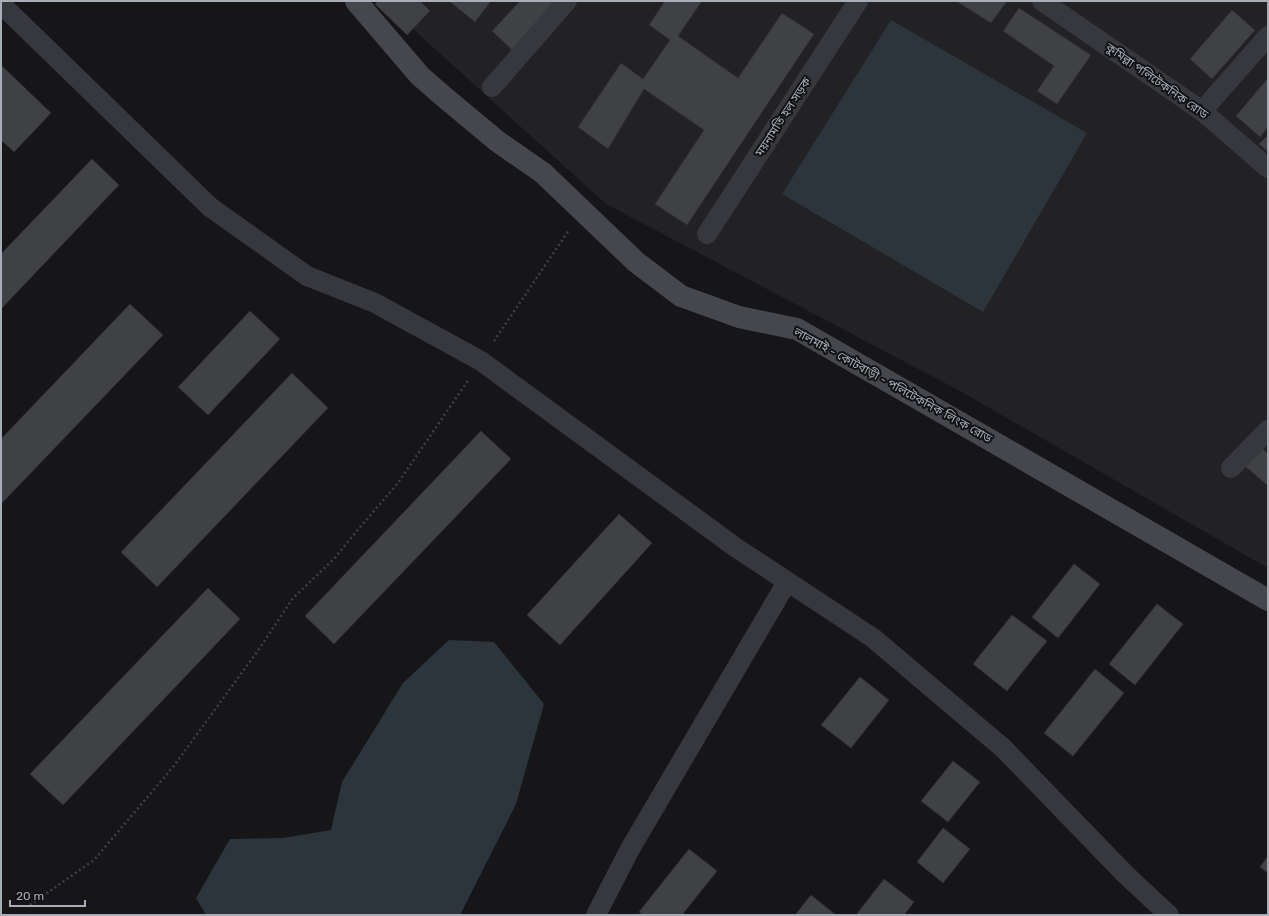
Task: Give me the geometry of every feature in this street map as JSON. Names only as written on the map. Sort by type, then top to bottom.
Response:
[{"type":"main road","name":"লালমাই - কোটবাড়ী - পলিটেকনিক লিংক রোড","points":[[356,1],[420,76],[497,141],[543,173],[636,262],[681,296],[739,317],[796,329],[1268,600]]},
{"type":"street","points":[[492,87],[567,1]]},
{"type":"street","name":"ময়নামতি হল সড়ক","points":[[707,234],[858,1]]},
{"type":"street","name":"কুমিল্লা পলিটেকনিক রোড","points":[[1043,1],[1202,111],[1268,168]]},
{"type":"street","points":[[1,4],[210,207],[307,276],[375,303],[480,361],[735,547],[873,638],[1003,748],[1126,875],[1170,915]]},
{"type":"street","points":[[1202,111],[1268,36]]},
{"type":"street","points":[[1231,468],[1268,430]]},
{"type":"street","points":[[596,915],[630,849],[787,582]]},
{"type":"path","points":[[30,905],[94,860],[173,767],[257,652],[293,598],[333,560],[398,484],[582,211]]},
{"type":"shaded area","points":[[382,1],[1268,1],[1268,568],[958,390],[606,204]]},
{"type":"shaded area","points":[[891,20],[1087,133],[983,312],[782,194]]},
{"type":"shaded area","points":[[449,640],[494,642],[544,704],[516,804],[460,915],[206,915],[196,898],[230,839],[283,838],[331,830],[342,782],[403,683]]},
{"type":"building","points":[[378,1],[420,1],[430,11],[407,35],[375,4]]},
{"type":"building","points":[[449,1],[491,1],[475,22]]},
{"type":"building","points":[[520,1],[556,1],[512,50],[492,31]]},
{"type":"building","points":[[665,1],[702,1],[678,36],[738,78],[782,13],[814,34],[687,225],[655,204],[704,130],[644,89],[608,149],[578,127],[621,63],[643,79],[670,40],[649,25]]},
{"type":"building","points":[[956,1],[1007,1],[991,23]]},
{"type":"building","points":[[1019,8],[1091,55],[1057,104],[1037,91],[1054,66],[1003,31]]},
{"type":"building","points":[[1232,10],[1255,30],[1212,79],[1190,59]]},
{"type":"building","points":[[1,65],[51,113],[14,152],[1,140]]},
{"type":"building","points":[[1268,78],[1268,127],[1260,137],[1236,116]]},
{"type":"building","points":[[1268,135],[1268,152],[1259,144]]},
{"type":"building","points":[[92,159],[119,185],[1,309],[1,254]]},
{"type":"building","points":[[130,304],[163,335],[1,504],[1,439]]},
{"type":"building","points":[[250,311],[280,339],[208,415],[178,387]]},
{"type":"building","points":[[292,373],[328,408],[157,587],[121,552]]},
{"type":"building","points":[[481,431],[511,459],[334,644],[305,616]]},
{"type":"building","points":[[1262,448],[1268,454],[1268,486],[1245,466]]},
{"type":"building","points":[[619,514],[652,543],[560,645],[527,615]]},
{"type":"building","points":[[1074,564],[1100,584],[1058,638],[1032,617]]},
{"type":"building","points":[[208,588],[240,619],[63,805],[30,774]]},
{"type":"building","points":[[1157,604],[1183,624],[1135,685],[1109,664]]},
{"type":"building","points":[[1012,615],[1047,641],[1007,691],[973,664]]},
{"type":"building","points":[[1095,669],[1124,693],[1073,756],[1044,733]]},
{"type":"building","points":[[860,677],[889,700],[851,748],[821,725]]},
{"type":"building","points":[[953,761],[980,782],[948,822],[921,801]]},
{"type":"building","points":[[943,828],[970,849],[943,883],[917,862]]},
{"type":"building","points":[[689,849],[717,871],[682,915],[643,915],[639,912]]},
{"type":"building","points":[[1268,856],[1268,873],[1260,867]]},
{"type":"building","points":[[884,879],[914,902],[904,915],[856,915]]},
{"type":"building","points":[[811,895],[836,915],[795,915]]}]
